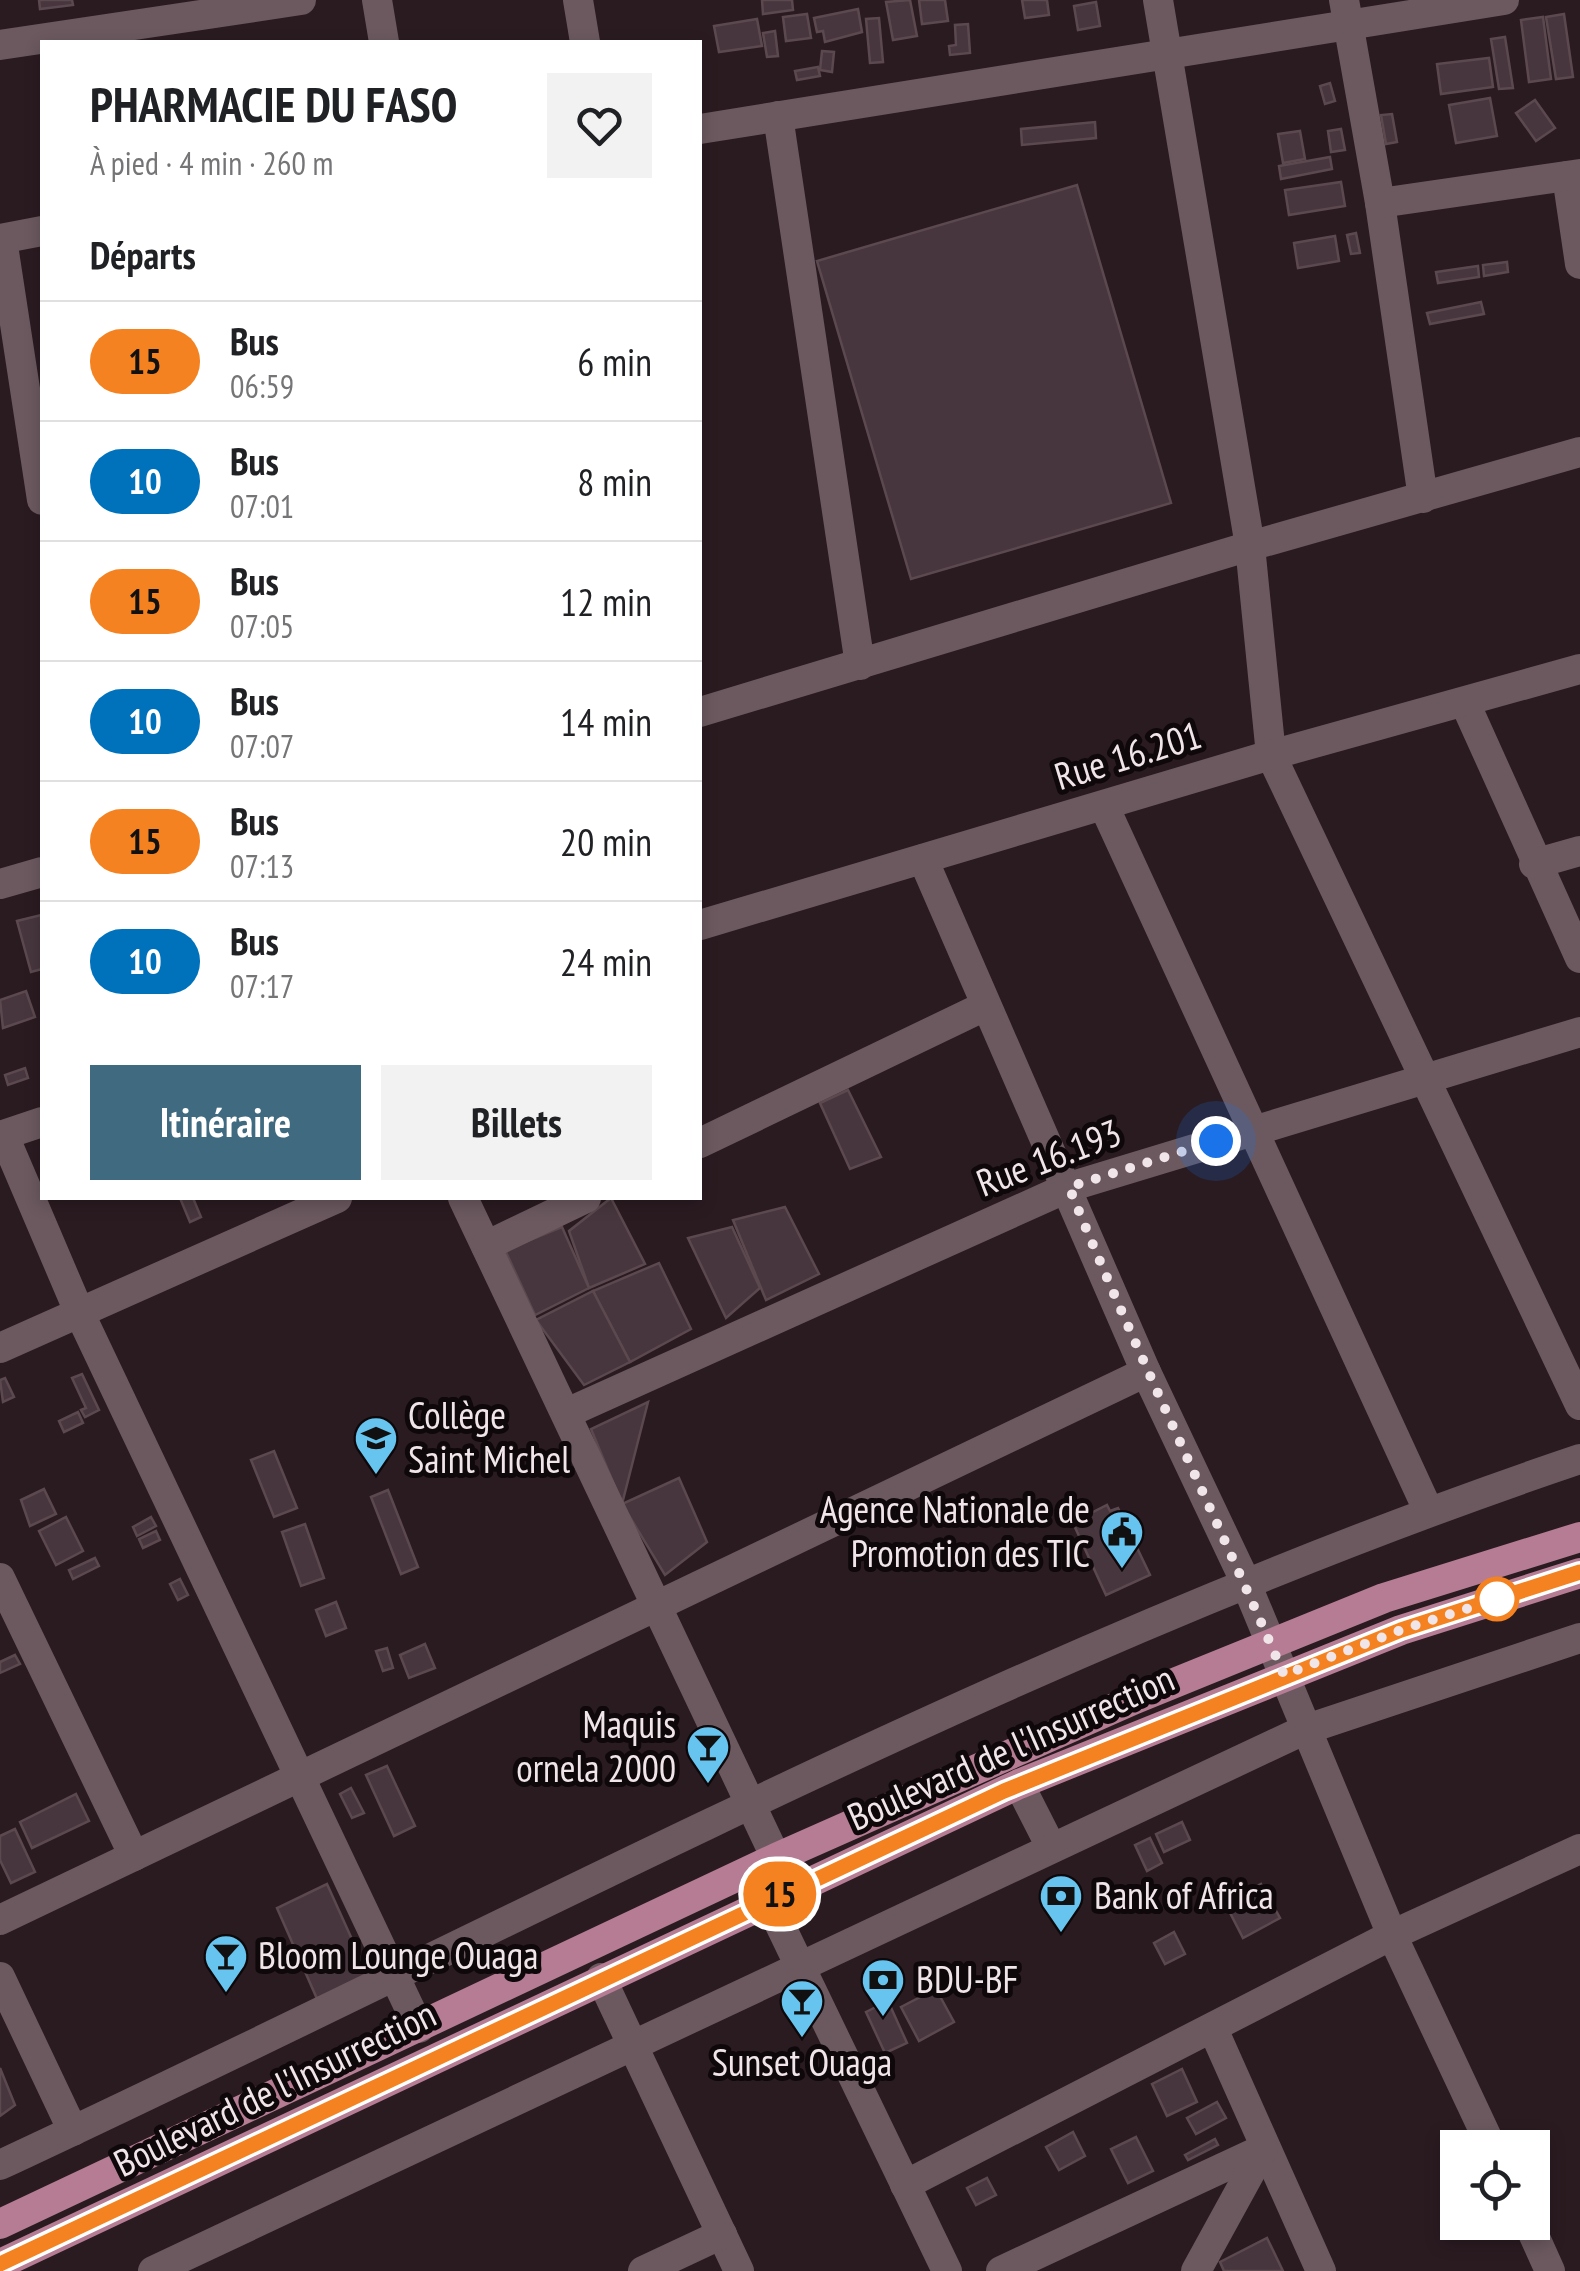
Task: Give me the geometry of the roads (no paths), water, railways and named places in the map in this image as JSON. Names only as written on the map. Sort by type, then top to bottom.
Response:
[{"type":"main road","name":"Boulevard de l'Insurrection","points":[[0,2224],[776,1858],[1271,1643],[1384,1598],[1580,1537]]},
{"type":"main road","name":"Boulevard de l'Insurrection","points":[[0,2264],[1019,1784],[1401,1630],[1580,1572]]},
{"type":"street","points":[[0,45],[301,0]]},
{"type":"street","points":[[377,0],[384,40]]},
{"type":"street","points":[[578,0],[585,40]]},
{"type":"street","points":[[1158,0],[1250,546],[1271,755],[1421,1078],[1580,1405]]},
{"type":"street","points":[[702,128],[1166,55],[1346,13],[1504,0]]},
{"type":"street","points":[[1346,13],[1380,203],[1423,498]]},
{"type":"street","points":[[778,116],[860,665]]},
{"type":"street","points":[[1380,203],[1574,175],[1580,264]]},
{"type":"street","points":[[40,231],[1,239],[24,423],[40,491]]},
{"type":"street","points":[[702,711],[1250,546],[1580,452]]},
{"type":"street","name":"Rue 16.201","points":[[702,924],[1271,755],[1580,668]]},
{"type":"street","points":[[1465,702],[1534,864],[1580,958]]},
{"type":"street","points":[[1104,806],[1428,1510]]},
{"type":"street","points":[[1534,864],[1580,851]]},
{"type":"street","points":[[924,859],[1146,1372],[1246,1580],[1304,1730],[1392,1936],[1484,2130]]},
{"type":"street","points":[[0,884],[40,873]]},
{"type":"street","points":[[702,1142],[985,1006]]},
{"type":"street","name":"Rue 16.193","points":[[567,1413],[1069,1187],[1580,1032]]},
{"type":"street","points":[[40,1123],[2,1136],[80,1314],[419,2028]]},
{"type":"street","points":[[0,1348],[333,1200]]},
{"type":"street","points":[[463,1200],[776,1858]]},
{"type":"street","points":[[486,1246],[582,1200]]},
{"type":"street","points":[[0,1920],[1146,1372]]},
{"type":"street","points":[[0,2165],[752,1805],[1246,1580],[1428,1510],[1580,1459]]},
{"type":"street","points":[[0,1578],[134,1856]]},
{"type":"street","points":[[153,2271],[1050,1845],[1304,1730],[1580,1638]]},
{"type":"street","points":[[1019,1784],[1050,1845]]},
{"type":"street","points":[[905,2186],[1392,1936],[1580,1850]]},
{"type":"street","points":[[768,1900],[946,2271]]},
{"type":"street","points":[[0,1977],[73,2131]]},
{"type":"street","points":[[601,1978],[739,2271]]},
{"type":"street","points":[[1214,2029],[1321,2271]]},
{"type":"street","points":[[1001,2271],[1264,2149]]},
{"type":"street","points":[[1196,2271],[1264,2149]]},
{"type":"street","points":[[643,2271],[722,2234]]},
{"type":"street","points":[[1536,2240],[1550,2271]]},
{"type":"place","name":"Collège Saint Michel","points":[[376,1476]]},
{"type":"place","name":"Agence Nationale de Promotion des TIC","points":[[1122,1570]]},
{"type":"place","name":"Maquis ornela 2000","points":[[708,1785]]},
{"type":"place","name":"Bank of Africa","points":[[1061,1934]]},
{"type":"place","name":"Bloom Lounge Ouaga","points":[[226,1994]]},
{"type":"place","name":"BDU-BF","points":[[883,2018]]},
{"type":"place","name":"Sunset Ouaga","points":[[802,2039]]}]
